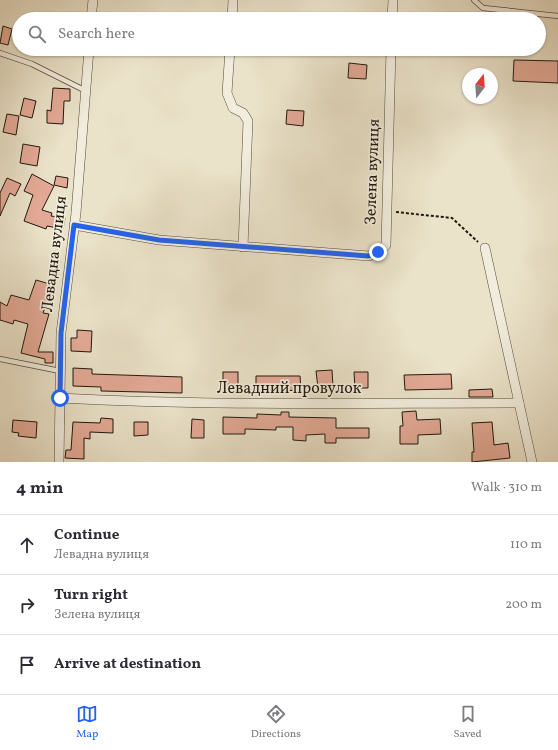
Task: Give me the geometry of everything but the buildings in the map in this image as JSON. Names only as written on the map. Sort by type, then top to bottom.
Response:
[{"type":"street","points":[[92,12],[93,0]]},
{"type":"street","points":[[233,12],[234,0]]},
{"type":"street","points":[[392,0],[392,12]]},
{"type":"street","name":"Левадна вулиця","points":[[59,462],[61,333],[74,225],[88,56]]},
{"type":"street","points":[[230,56],[228,93],[233,108],[243,113],[248,121],[243,247]]},
{"type":"street","name":"Зелена вулиця","points":[[74,225],[159,240],[368,256],[378,252],[386,245],[391,56]]},
{"type":"street","points":[[485,248],[532,462]]},
{"type":"street","name":"Левадний провулок","points":[[60,398],[146,403],[519,403]]},
{"type":"lane","points":[[474,0],[483,8],[520,12]]},
{"type":"lane","points":[[546,15],[558,16]]},
{"type":"lane","points":[[0,53],[32,64],[86,91]]},
{"type":"lane","points":[[0,359],[60,371]]},
{"type":"path","points":[[387,212],[452,218],[485,248]]},
{"type":"route","points":[[60,398],[61,333],[74,225],[159,240],[260,249],[368,256],[378,252]]}]
